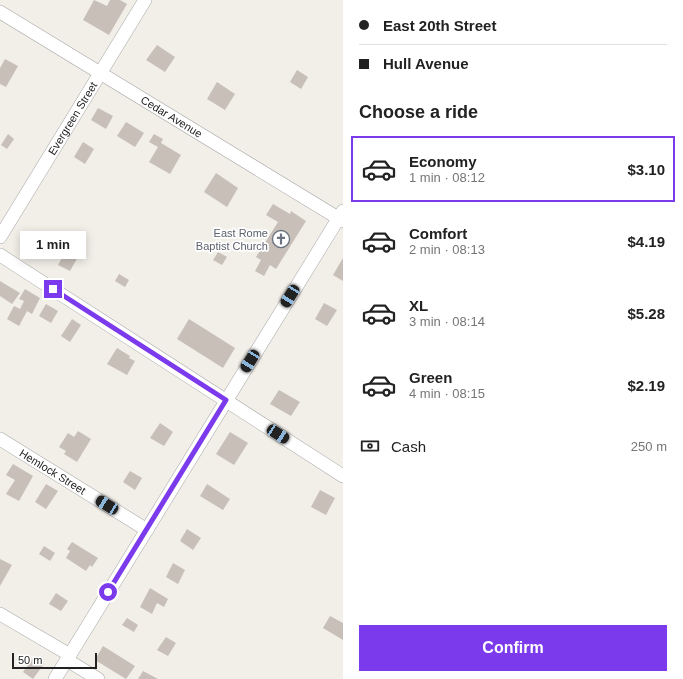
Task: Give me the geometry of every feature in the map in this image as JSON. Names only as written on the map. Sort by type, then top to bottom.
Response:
[{"type":"street","name":"Evergreen Street","points":[[0,237],[145,0]]},
{"type":"street","name":"Cedar Avenue","points":[[0,12],[342,216]]},
{"type":"street","points":[[55,679],[226,400],[342,216]]},
{"type":"street","points":[[0,255],[343,476]]},
{"type":"street","name":"Hemlock Street","points":[[0,439],[147,530]]},
{"type":"street","points":[[0,614],[98,679]]},
{"type":"building","points":[[94,0],[107,6],[110,0],[120,0],[127,4],[109,35],[83,20]]},
{"type":"building","points":[[157,45],[175,57],[165,72],[146,60]]},
{"type":"building","points":[[5,59],[18,66],[6,87],[0,84],[0,68]]},
{"type":"building","points":[[297,70],[308,77],[301,89],[290,82]]},
{"type":"building","points":[[217,82],[235,94],[225,110],[207,99]]},
{"type":"building","points":[[98,108],[113,116],[106,129],[91,120]]},
{"type":"building","points":[[126,122],[144,133],[135,147],[117,136]]},
{"type":"building","points":[[8,134],[14,139],[7,149],[1,145]]},
{"type":"building","points":[[154,134],[163,139],[161,143],[181,155],[170,174],[149,162],[158,147],[149,142]]},
{"type":"building","points":[[83,142],[94,149],[85,164],[74,157]]},
{"type":"building","points":[[216,173],[238,188],[227,207],[204,192]]},
{"type":"building","name":"East Rome Baptist Church","points":[[273,204],[290,214],[291,211],[306,221],[276,269],[270,265],[264,276],[255,271],[261,260],[256,257],[278,222],[266,215]]},
{"type":"building","points":[[67,249],[79,255],[70,271],[58,265]]},
{"type":"building","points":[[218,252],[227,257],[222,265],[213,260]]},
{"type":"building","points":[[343,258],[343,281],[333,275]]},
{"type":"building","points":[[119,274],[129,280],[125,287],[115,281]]},
{"type":"building","points":[[0,281],[20,293],[12,304],[0,296]]},
{"type":"building","points":[[25,289],[40,298],[32,314],[27,311],[19,326],[7,319],[14,306],[20,309],[24,301],[19,299]]},
{"type":"building","points":[[324,303],[337,310],[327,326],[315,319]]},
{"type":"building","points":[[46,304],[58,311],[51,323],[39,316]]},
{"type":"building","points":[[72,319],[81,325],[70,342],[61,336]]},
{"type":"building","points":[[189,319],[235,348],[223,368],[177,339]]},
{"type":"building","points":[[117,348],[135,361],[127,375],[107,364]]},
{"type":"building","points":[[279,390],[300,402],[291,416],[270,404]]},
{"type":"building","points":[[160,423],[173,432],[164,446],[150,438]]},
{"type":"building","points":[[78,431],[91,439],[77,462],[64,454],[66,451],[59,447],[68,433],[74,437]]},
{"type":"building","points":[[230,432],[248,443],[234,465],[216,454]]},
{"type":"building","points":[[13,464],[33,476],[19,501],[6,494],[15,480],[6,475]]},
{"type":"building","points":[[130,471],[142,478],[135,490],[123,482]]},
{"type":"building","points":[[46,484],[58,491],[46,509],[35,502]]},
{"type":"building","points":[[207,484],[230,499],[223,510],[200,496]]},
{"type":"building","points":[[320,490],[335,498],[326,515],[311,507]]},
{"type":"building","points":[[187,529],[201,538],[193,550],[180,541]]},
{"type":"building","points":[[72,542],[98,558],[92,567],[90,565],[86,571],[66,558],[70,551],[67,549]]},
{"type":"building","points":[[44,546],[55,553],[50,561],[39,554]]},
{"type":"building","points":[[0,559],[12,565],[0,586]]},
{"type":"building","points":[[173,563],[185,570],[178,584],[166,577]]},
{"type":"building","points":[[150,588],[168,599],[164,607],[157,603],[152,614],[140,607]]},
{"type":"building","points":[[56,593],[68,601],[61,611],[49,604]]},
{"type":"building","points":[[330,616],[343,623],[343,640],[323,628]]},
{"type":"building","points":[[127,618],[138,625],[134,632],[122,625]]},
{"type":"building","points":[[166,637],[176,643],[168,656],[157,650]]},
{"type":"building","points":[[103,646],[135,666],[126,679],[95,660]]},
{"type":"building","points":[[34,657],[44,664],[33,679],[23,672]]},
{"type":"building","points":[[143,671],[158,679],[138,679]]},
{"type":"place","name":"East Rome Baptist Church","points":[[281,239]]},
{"type":"route","points":[[53,289],[226,400],[108,592]]}]
